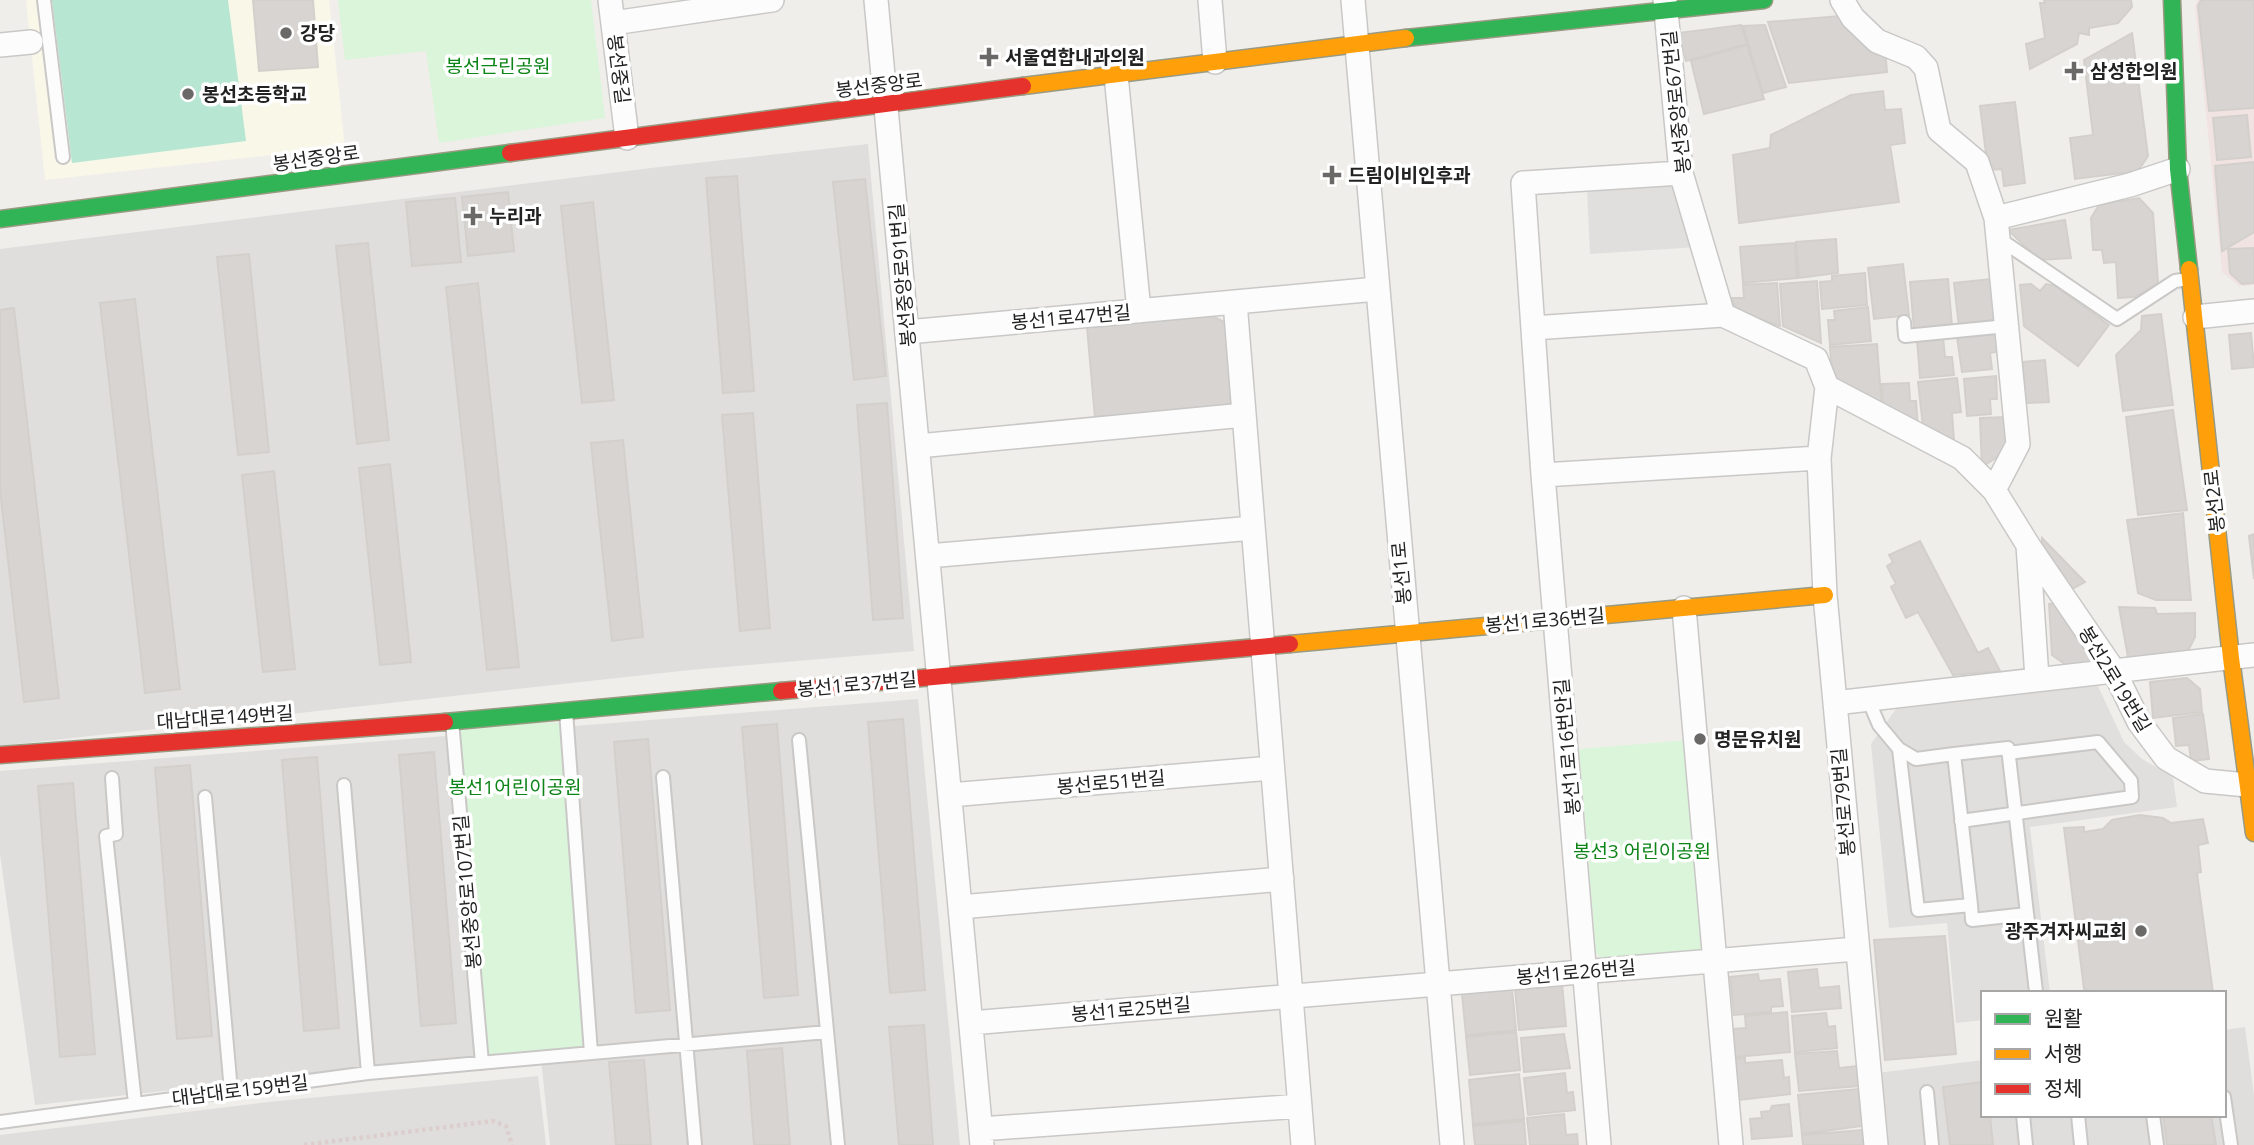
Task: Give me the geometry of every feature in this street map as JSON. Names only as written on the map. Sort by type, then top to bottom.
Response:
[{"type":"street","points":[[612,11],[772,0]]},
{"type":"street","name":"봉선중앙로91번길","points":[[876,0],[939,676]]},
{"type":"street","points":[[1210,0],[1215,62]]},
{"type":"street","name":"봉선1로","points":[[1353,0],[1452,1145]]},
{"type":"street","name":"봉선중앙로","points":[[0,219],[1665,4],[1764,0]]},
{"type":"street","points":[[1842,0],[1853,18],[1877,41],[1916,57],[1926,68],[1940,130],[1977,162],[1997,228],[2018,444],[1994,490]]},
{"type":"street","name":"봉선2로","points":[[2172,0],[2178,169],[2194,317],[2243,657],[2247,785],[2254,833]]},
{"type":"street","name":"봉선중앙로67번길","points":[[1665,4],[1681,173],[1723,315]]},
{"type":"street","name":"봉선중길","points":[[612,11],[627,138]]},
{"type":"street","points":[[0,46],[39,41]]},
{"type":"street","points":[[1116,75],[1139,311]]},
{"type":"street","points":[[1997,228],[2178,169]]},
{"type":"street","name":"봉선1로16번안길","points":[[1599,1145],[1543,475],[1523,183],[1681,173]]},
{"type":"street","name":"봉선1로47번길","points":[[907,332],[1377,289]]},
{"type":"street","points":[[939,676],[981,1137],[1302,1124],[1235,302]]},
{"type":"street","points":[[2194,317],[2254,311]]},
{"type":"street","points":[[1533,328],[1723,315],[1816,359],[1827,387]]},
{"type":"street","name":"봉선로79번길","points":[[1827,387],[1819,458],[1825,595],[1876,1145]]},
{"type":"street","name":"봉선2로19번길","points":[[1827,387],[1962,458],[1994,490],[2028,545],[2115,671],[2139,722],[2166,758],[2205,781],[2247,785]]},
{"type":"street","points":[[918,446],[1244,415]]},
{"type":"street","points":[[1543,475],[1819,458]]},
{"type":"street","points":[[928,556],[1253,528]]},
{"type":"street","points":[[2028,545],[2037,678]]},
{"type":"street","name":"봉선1로36번길","points":[[1407,633],[1825,595]]},
{"type":"street","points":[[1684,608],[1731,1144]]},
{"type":"street","name":"봉선1로37번길","points":[[452,722],[1407,633]]},
{"type":"street","points":[[1835,703],[2037,678],[2243,657]]},
{"type":"street","name":"대남대로149번길","points":[[0,755],[452,722]]},
{"type":"street","name":"봉선로51번길","points":[[950,795],[1272,768]]},
{"type":"street","points":[[960,907],[1282,880]]},
{"type":"street","name":"봉선1로26번길","points":[[1437,984],[1856,949]]},
{"type":"street","name":"봉선1로25번길","points":[[971,1023],[1437,984]]},
{"type":"lane","points":[[44,0],[39,41],[63,157]]},
{"type":"lane","points":[[1997,228],[2117,319],[2175,281],[2190,278]]},
{"type":"lane","points":[[1904,322],[1905,335],[2007,326]]},
{"type":"lane","points":[[1868,699],[1879,725],[1899,749],[1916,759],[2008,748],[2036,991]]},
{"type":"lane","points":[[566,711],[591,1053]]},
{"type":"lane","name":"봉선중앙로107번길","points":[[452,722],[482,1063]]},
{"type":"lane","points":[[799,740],[838,1145]]},
{"type":"lane","points":[[1961,821],[2132,797],[2131,781],[2098,742],[2008,753]]},
{"type":"lane","points":[[1899,749],[1918,910],[1970,905]]},
{"type":"lane","points":[[1954,754],[1972,920],[2027,914]]},
{"type":"lane","points":[[663,777],[695,1145]]},
{"type":"lane","points":[[112,778],[116,834],[106,835],[135,1103]]},
{"type":"lane","points":[[344,785],[369,1073]]},
{"type":"lane","points":[[205,797],[231,1091]]},
{"type":"lane","name":"대남대로159번길","points":[[0,1122],[369,1073],[827,1032]]},
{"type":"lane","points":[[1927,1092],[1932,1145]]},
{"type":"lane","points":[[2226,1111],[2231,1145]]},
{"type":"lane","points":[[2023,1117],[2026,1145]]},
{"type":"lane","points":[[2078,1117],[2081,1145]]},
{"type":"lane","points":[[2153,1117],[2157,1145]]},
{"type":"path","points":[[304,1145],[483,1121],[506,1126],[510,1131],[512,1145]]},
{"type":"shaded area","name":"봉선초등학교","points":[[26,0],[329,0],[345,147],[45,180]]},
{"type":"shaded area","points":[[2198,0],[2254,0],[2254,285],[2239,286],[2222,272],[2195,6]]},
{"type":"shaded area","points":[[868,144],[914,651],[690,670],[0,746],[0,249],[651,168]]},
{"type":"shaded area","points":[[1680,184],[1698,247],[1590,254],[1587,190]]},
{"type":"shaded area","points":[[2097,684],[2124,742],[2142,759],[2173,777],[2177,807],[2030,827],[2050,991],[1981,991],[1981,1020],[1956,1023],[1947,923],[1889,928],[1871,744],[1896,709]]},
{"type":"shaded area","points":[[918,699],[960,1145],[550,1145],[540,1050],[35,1105],[0,854],[0,771]]},
{"type":"shaded area","points":[[2245,1027],[2254,1095],[2254,1145],[1884,1145],[1877,1073],[1981,1060],[1981,1117],[2226,1117],[2226,1030]]},
{"type":"shaded area","points":[[538,1076],[546,1145],[0,1145],[0,1135],[268,1102]]},
{"type":"green space","points":[[52,0],[228,0],[246,141],[72,163]]},
{"type":"green space","name":"봉선근린공원","points":[[338,0],[591,0],[605,118],[439,143],[426,51],[345,60]]},
{"type":"green space","name":"봉선1어린이공원","points":[[452,721],[567,723],[591,1053],[482,1063]]},
{"type":"green space","name":"봉선3 어린이공원","points":[[1688,740],[1706,954],[1605,962],[1596,953],[1579,749]]},
{"type":"building","name":"강당","points":[[253,0],[313,0],[318,67],[259,71]]},
{"type":"building","points":[[2044,0],[2131,0],[2132,7],[2118,23],[2089,28],[2089,35],[2079,33],[2077,44],[2030,69],[2026,44],[2045,38],[2040,3],[2045,3]]},
{"type":"building","points":[[2201,0],[2254,0],[2254,108],[2209,111],[2198,6]]},
{"type":"building","points":[[1840,16],[1885,48],[1887,72],[1789,83],[1768,22]]},
{"type":"building","points":[[1741,25],[1747,44],[1686,61],[1678,33]]},
{"type":"building","points":[[1765,25],[1786,87],[1763,93],[1743,26]]},
{"type":"building","points":[[2132,33],[2148,156],[2138,171],[2075,179],[2070,138],[2093,135],[2084,60]]},
{"type":"building","points":[[1747,45],[1764,99],[1704,114],[1691,61]]},
{"type":"building","points":[[1883,91],[1885,110],[1901,109],[1905,143],[1890,145],[1899,202],[1739,223],[1733,155],[1770,148],[1771,135],[1851,95]]},
{"type":"building","points":[[2015,102],[2025,183],[2004,186],[2002,169],[1988,170],[1980,106]]},
{"type":"building","points":[[2247,115],[2251,157],[2217,160],[2213,118]]},
{"type":"building","points":[[2254,162],[2254,232],[2222,251],[2215,166]]},
{"type":"building","points":[[737,176],[754,391],[723,393],[706,178]]},
{"type":"building","points":[[865,179],[886,376],[854,380],[833,182]]},
{"type":"building","points":[[508,192],[514,251],[468,256],[462,197]]},
{"type":"building","points":[[455,198],[461,262],[412,266],[406,202]]},
{"type":"building","points":[[2139,198],[2153,213],[2158,283],[2135,297],[2118,298],[2116,262],[2104,263],[2102,250],[2093,250],[2091,218],[2099,205]]},
{"type":"building","points":[[593,202],[614,400],[582,403],[561,206]]},
{"type":"building","points":[[2065,220],[2071,258],[2039,260],[2008,230]]},
{"type":"building","points":[[1836,239],[1838,273],[1799,278],[1796,242]]},
{"type":"building","points":[[368,243],[389,440],[357,444],[336,246]]},
{"type":"building","points":[[1795,243],[1797,278],[1743,283],[1740,247]]},
{"type":"building","points":[[2254,248],[2254,283],[2242,284],[2230,273],[2228,249]]},
{"type":"building","points":[[249,254],[269,452],[238,455],[217,257]]},
{"type":"building","points":[[1903,264],[1909,315],[1874,319],[1868,268]]},
{"type":"building","points":[[1865,273],[1867,305],[1822,309],[1820,282],[1832,281],[1832,276]]},
{"type":"building","points":[[1948,279],[1952,326],[1914,330],[1910,282]]},
{"type":"building","points":[[1991,279],[1996,324],[1959,327],[1954,283]]},
{"type":"building","points":[[1817,281],[1821,343],[1783,326],[1780,284]]},
{"type":"building","points":[[478,283],[519,667],[487,670],[446,287]]},
{"type":"building","points":[[1777,283],[1780,326],[1737,311],[1731,298],[1744,298],[1743,285]]},
{"type":"building","points":[[2031,284],[2040,291],[2046,284],[2055,286],[2109,325],[2078,366],[2024,326],[2020,285]]},
{"type":"building","points":[[135,299],[180,689],[145,693],[100,303]]},
{"type":"building","points":[[1868,307],[1871,341],[1830,345],[1828,320],[1835,320],[1834,311]]},
{"type":"building","points":[[14,308],[59,698],[24,702],[0,489],[0,310]]},
{"type":"building","points":[[2161,314],[2173,405],[2123,411],[2116,355],[2141,330],[2142,316]]},
{"type":"building","points":[[1212,316],[1228,324],[1236,398],[1224,407],[1095,418],[1087,327]]},
{"type":"building","points":[[1998,332],[2001,351],[1990,353],[1992,369],[1962,372],[1957,337]]},
{"type":"building","points":[[2251,333],[2254,367],[2232,369],[2229,335]]},
{"type":"building","points":[[1943,337],[1945,357],[1952,357],[1954,375],[1920,378],[1917,339]]},
{"type":"building","points":[[1877,344],[1882,410],[1833,383],[1830,347]]},
{"type":"building","points":[[2045,360],[2049,402],[2026,403],[2022,362]]},
{"type":"building","points":[[1996,376],[1997,399],[1990,399],[1991,414],[1967,416],[1964,379]]},
{"type":"building","points":[[1957,378],[1961,412],[1952,413],[1954,440],[1935,442],[1924,435],[1918,382]]},
{"type":"building","points":[[1909,383],[1910,401],[1916,401],[1918,429],[1883,411],[1882,384]]},
{"type":"building","points":[[887,403],[903,618],[873,620],[857,405]]},
{"type":"building","points":[[2173,410],[2187,510],[2138,515],[2126,417]]},
{"type":"building","points":[[753,413],[770,628],[740,631],[722,415]]},
{"type":"building","points":[[2007,417],[2008,450],[1982,467],[1980,418]]},
{"type":"building","points":[[623,440],[643,637],[612,641],[591,443]]},
{"type":"building","points":[[390,464],[411,662],[380,665],[359,468]]},
{"type":"building","points":[[274,471],[295,669],[263,672],[242,475]]},
{"type":"building","points":[[2183,513],[2191,600],[2156,600],[2138,593],[2127,520]]},
{"type":"building","points":[[2254,534],[2254,579],[2249,536]]},
{"type":"building","points":[[2042,538],[2085,582],[2065,593],[2041,558]]},
{"type":"building","points":[[1920,541],[1978,653],[1988,648],[2000,671],[1953,675],[1918,612],[1906,618],[1891,587],[1896,584],[1887,566],[1893,562],[1889,555]]},
{"type":"building","points":[[2061,603],[2091,654],[2090,661],[2066,665],[2052,655],[2049,604]]},
{"type":"building","points":[[2119,607],[2155,608],[2157,614],[2195,613],[2195,637],[2185,657],[2128,657]]},
{"type":"building","points":[[2187,678],[2200,689],[2202,712],[2153,718],[2150,682]]},
{"type":"building","points":[[2203,714],[2209,759],[2191,761],[2189,745],[2176,746],[2173,718]]},
{"type":"building","points":[[903,719],[925,990],[890,993],[868,722]]},
{"type":"building","points":[[777,724],[798,995],[764,998],[742,727]]},
{"type":"building","points":[[648,739],[670,1010],[636,1013],[614,742]]},
{"type":"building","points":[[434,752],[456,1023],[421,1026],[399,755]]},
{"type":"building","points":[[317,757],[339,1028],[304,1031],[282,760]]},
{"type":"building","points":[[190,765],[212,1036],[177,1039],[155,768]]},
{"type":"building","points":[[73,783],[95,1054],[60,1057],[38,786]]},
{"type":"building","name":"광주겨자씨교회","points":[[2140,815],[2163,818],[2171,823],[2203,819],[2208,843],[2198,845],[2201,872],[2197,873],[2213,991],[2084,989],[2064,828],[2084,827],[2084,832],[2103,829],[2112,820]]},
{"type":"building","points":[[1945,936],[1956,1054],[1885,1060],[1874,940]]},
{"type":"building","points":[[1817,969],[1819,988],[1839,986],[1841,1008],[1792,1012],[1788,972]]},
{"type":"building","points":[[1758,974],[1759,981],[1780,979],[1783,1006],[1771,1007],[1771,1012],[1734,1015],[1730,977]]},
{"type":"building","points":[[1562,984],[1566,1026],[1519,1030],[1515,989]]},
{"type":"building","points":[[1512,989],[1516,1030],[1466,1035],[1462,994]]},
{"type":"building","points":[[1787,1012],[1790,1052],[1735,1057],[1732,1029],[1746,1028],[1745,1016]]},
{"type":"building","points":[[1826,1013],[1828,1027],[1835,1026],[1837,1048],[1795,1052],[1792,1016]]},
{"type":"building","points":[[924,1025],[933,1145],[899,1145],[889,1027]]},
{"type":"building","points":[[1516,1032],[1520,1070],[1470,1075],[1466,1037]]},
{"type":"building","points":[[1564,1034],[1570,1068],[1524,1072],[1521,1038]]},
{"type":"building","points":[[782,1048],[790,1145],[754,1145],[747,1051]]},
{"type":"building","points":[[1837,1051],[1839,1068],[1857,1066],[1859,1086],[1799,1091],[1795,1054]]},
{"type":"building","points":[[1745,1058],[1745,1063],[1782,1060],[1784,1078],[1789,1077],[1790,1094],[1739,1100],[1735,1059]]},
{"type":"building","points":[[644,1060],[651,1145],[616,1145],[609,1062]]},
{"type":"building","points":[[1565,1073],[1567,1093],[1573,1092],[1575,1110],[1528,1115],[1524,1078]]},
{"type":"building","points":[[1519,1074],[1524,1119],[1473,1124],[1469,1080]]},
{"type":"building","points":[[1981,1082],[1981,1117],[1990,1117],[1993,1145],[1950,1145],[1943,1087]]},
{"type":"building","points":[[1858,1089],[1862,1126],[1802,1134],[1798,1095]]},
{"type":"building","points":[[1789,1104],[1792,1136],[1752,1139],[1750,1119],[1762,1118],[1761,1112],[1770,1111],[1772,1106]]},
{"type":"building","points":[[1564,1114],[1566,1135],[1577,1134],[1578,1145],[1530,1145],[1527,1118]]},
{"type":"building","points":[[2163,1117],[2211,1117],[2216,1145],[2167,1145]]},
{"type":"building","points":[[1524,1121],[1526,1145],[1475,1145],[1473,1126]]},
{"type":"building","points":[[1862,1130],[1863,1145],[1803,1145],[1802,1135]]},
{"type":"traffic: fast","points":[[1406,38],[1764,0]]},
{"type":"traffic: fast","points":[[2172,0],[2178,169],[2189,269]]},
{"type":"traffic: fast","points":[[0,219],[510,153]]},
{"type":"traffic: fast","points":[[445,722],[781,691]]},
{"type":"traffic: slow","points":[[1023,86],[1406,38]]},
{"type":"traffic: slow","points":[[2189,269],[2231,658],[2254,833]]},
{"type":"traffic: slow","points":[[1290,644],[1825,595]]},
{"type":"traffic: jam","points":[[510,153],[1023,86]]},
{"type":"traffic: jam","points":[[781,691],[1290,644]]},
{"type":"traffic: jam","points":[[0,755],[445,722]]},
{"type":"place","name":"강당","points":[[286,33]]},
{"type":"place","name":"서울연합내과의원","points":[[989,57]]},
{"type":"place","name":"삼성한의원","points":[[2074,71]]},
{"type":"place","name":"봉선초등학교","points":[[188,94]]},
{"type":"place","name":"드림이비인후과","points":[[1332,175]]},
{"type":"place","name":"누리과","points":[[473,216]]},
{"type":"place","name":"명문유치원","points":[[1700,739]]},
{"type":"place","name":"광주겨자씨교회","points":[[2141,931]]}]
